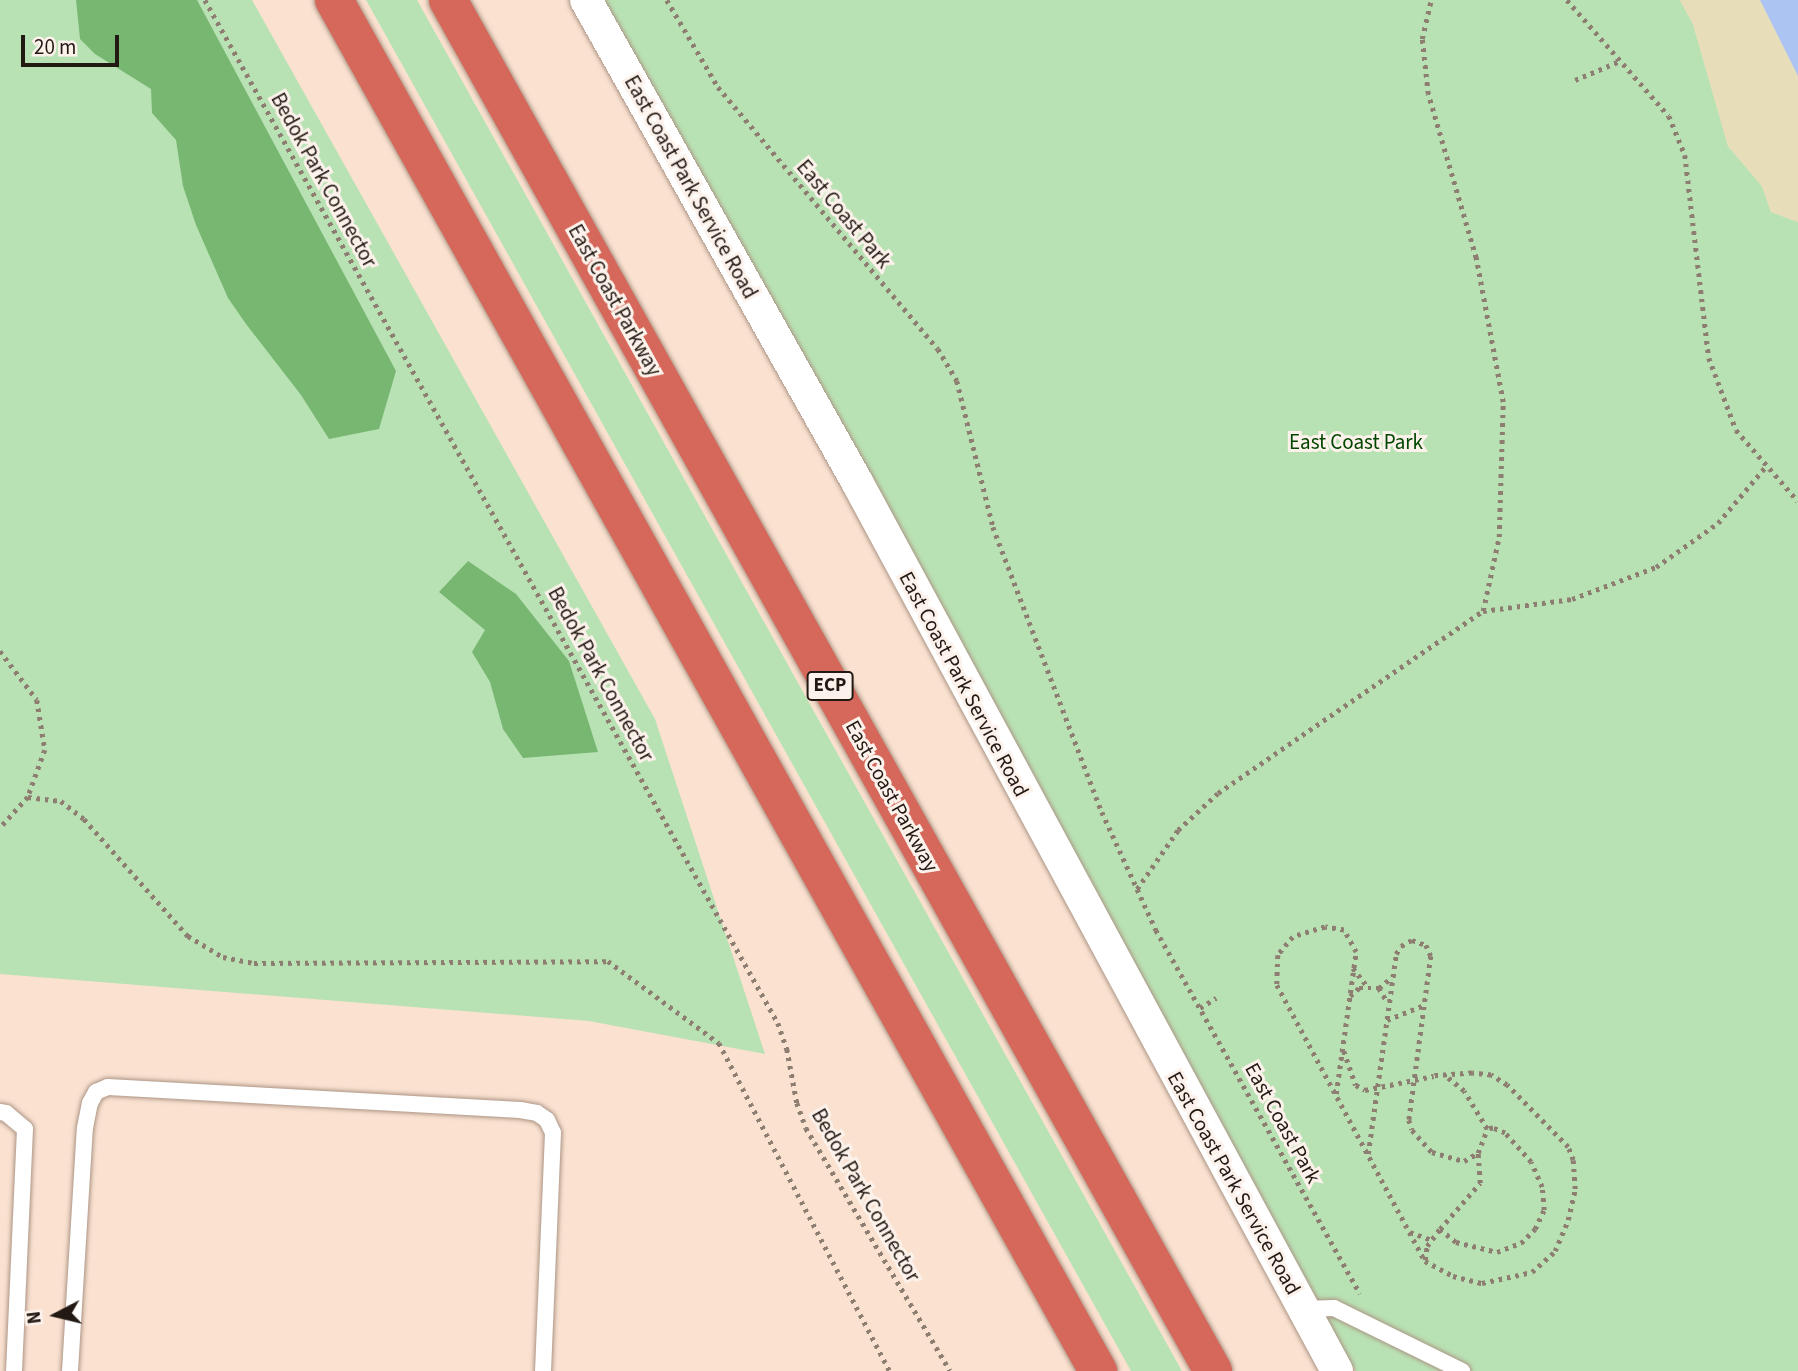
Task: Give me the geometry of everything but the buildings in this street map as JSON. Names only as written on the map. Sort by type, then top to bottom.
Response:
[{"type":"highway","points":[[334,0],[1098,1371]]},
{"type":"highway","name":"East Coast Parkway","points":[[448,0],[1213,1371]]},
{"type":"street","name":"East Coast Park Service Road","points":[[586,0],[857,482],[1337,1371]]},
{"type":"lane","points":[[70,1371],[85,1128],[90,1103],[96,1092],[108,1087],[537,1113],[547,1120],[553,1133],[544,1371]]},
{"type":"lane","points":[[0,1112],[6,1112],[25,1129],[14,1371]]},
{"type":"lane","points":[[1303,1309],[1334,1308],[1462,1371]]},
{"type":"path","name":"Bedok Park Connector","points":[[205,0],[778,1023],[806,1128],[950,1371]]},
{"type":"path","name":"East Coast Park","points":[[667,0],[718,87],[938,349],[957,381],[993,527],[1101,812],[1136,890],[1381,1331]]},
{"type":"path","points":[[1431,0],[1422,40],[1428,94],[1476,258],[1503,402],[1499,537],[1483,611]]},
{"type":"path","points":[[1566,0],[1669,116],[1685,155],[1709,358],[1736,429],[1798,501]]},
{"type":"path","points":[[1575,80],[1620,61]]},
{"type":"path","points":[[1136,890],[1178,830],[1218,793],[1483,611],[1572,599],[1657,567],[1718,523],[1767,465]]},
{"type":"path","points":[[0,651],[37,700],[45,750],[28,797],[0,828]]},
{"type":"path","points":[[28,797],[61,801],[84,819],[188,936],[223,957],[254,963],[608,961],[719,1043],[890,1371]]},
{"type":"path","points":[[1336,1094],[1356,952],[1344,930],[1325,927],[1293,937],[1278,955],[1277,985],[1424,1261],[1453,1276],[1482,1283],[1532,1272],[1555,1251],[1568,1220],[1575,1189],[1573,1160],[1567,1147],[1507,1084],[1491,1075],[1472,1073],[1433,1076],[1365,1090],[1356,1084],[1343,1047]]},
{"type":"path","points":[[1368,1154],[1396,954],[1401,946],[1412,940],[1426,945],[1432,956],[1409,1120],[1412,1130],[1432,1152],[1464,1161],[1478,1153]]},
{"type":"path","points":[[1353,968],[1367,986]]},
{"type":"path","points":[[1379,988],[1393,976]]},
{"type":"path","points":[[1349,997],[1359,988],[1379,988],[1389,1004]]},
{"type":"path","points":[[1200,1008],[1216,998]]},
{"type":"path","points":[[1386,1020],[1424,1005]]},
{"type":"path","points":[[1433,1076],[1451,1077],[1464,1091],[1487,1129]]},
{"type":"path","points":[[1440,1229],[1456,1242],[1497,1252],[1521,1243],[1535,1229],[1544,1210],[1542,1187],[1531,1162],[1505,1133],[1493,1128],[1487,1129]]},
{"type":"path","points":[[1424,1261],[1432,1240],[1480,1183],[1478,1153],[1487,1129]]},
{"type":"path","points":[[1409,1232],[1432,1240]]},
{"type":"green space","points":[[0,0],[252,0],[655,719],[765,1054],[589,1021],[0,974]]},
{"type":"green space","points":[[76,0],[197,0],[396,371],[379,429],[329,439],[301,395],[246,324],[228,298],[196,225],[183,186],[176,140],[152,113],[151,89],[95,54],[80,39]]},
{"type":"green space","points":[[366,0],[417,0],[1182,1371],[1131,1371]]},
{"type":"green space","name":"East Coast Park","points":[[599,0],[1680,0],[1693,24],[1728,146],[1762,186],[1771,212],[1798,222],[1798,1371],[1355,1371],[836,414]]},
{"type":"green space","points":[[468,561],[516,594],[569,661],[598,752],[523,758],[503,729],[490,682],[472,652],[485,630],[439,592]]},
{"type":"sand","points":[[1680,0],[1760,0],[1798,76],[1798,222],[1771,212],[1762,186],[1728,146],[1693,24]]},
{"type":"water","points":[[1760,0],[1798,0],[1798,76]]}]
